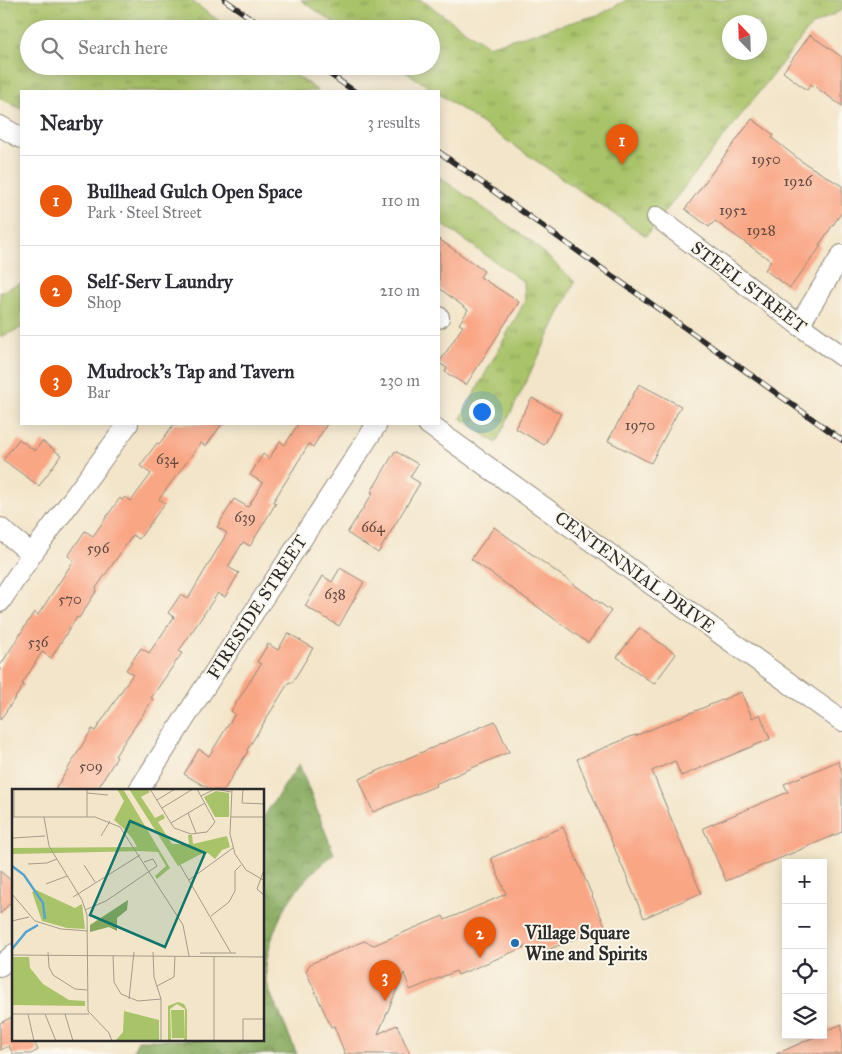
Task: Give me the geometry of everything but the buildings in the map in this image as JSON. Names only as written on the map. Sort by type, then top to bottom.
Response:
[{"type":"street","points":[[0,126],[20,137]]},
{"type":"street","name":"STEEL STREET","points":[[657,217],[842,356]]},
{"type":"street","points":[[799,325],[842,255]]},
{"type":"street","points":[[0,602],[32,554],[127,425]]},
{"type":"street","name":"FIRESIDE STREET","points":[[140,789],[376,425]]},
{"type":"street","name":"CENTENNIAL DRIVE","points":[[429,425],[842,720]]},
{"type":"street","points":[[0,528],[32,554]]},
{"type":"street","points":[[0,966],[12,956]]},
{"type":"green space","points":[[0,0],[190,0],[218,20],[20,20],[20,75],[296,75],[317,90],[20,90],[20,108],[0,98]]},
{"type":"green space","points":[[301,0],[421,0],[488,46],[601,14],[626,0],[842,0],[842,10],[811,26],[646,236],[440,95],[440,90],[433,90],[411,75],[440,75],[440,20],[330,20]]},
{"type":"green space","points":[[440,178],[532,242],[575,282],[496,443],[461,418],[525,301],[524,282],[440,223]]},
{"type":"green space","points":[[20,283],[20,328],[0,337],[0,292]]},
{"type":"green space","points":[[299,764],[334,854],[312,873],[286,906],[274,932],[267,959],[266,977],[272,998],[297,1054],[130,1054],[137,1042],[265,1042],[265,815]]},
{"type":"railway","points":[[225,0],[253,20]]},
{"type":"railway","points":[[331,75],[353,90]]},
{"type":"railway","points":[[440,153],[842,440]]},
{"type":"place","name":"Bullhead Gulch Open Space","points":[[622,165]]},
{"type":"place","name":"Village Square Wine and Spirits","points":[[515,943]]},
{"type":"place","name":"Self-Serv Laundry","points":[[480,958]]},
{"type":"place","name":"Mudrock's Tap and Tavern","points":[[385,1001]]}]
